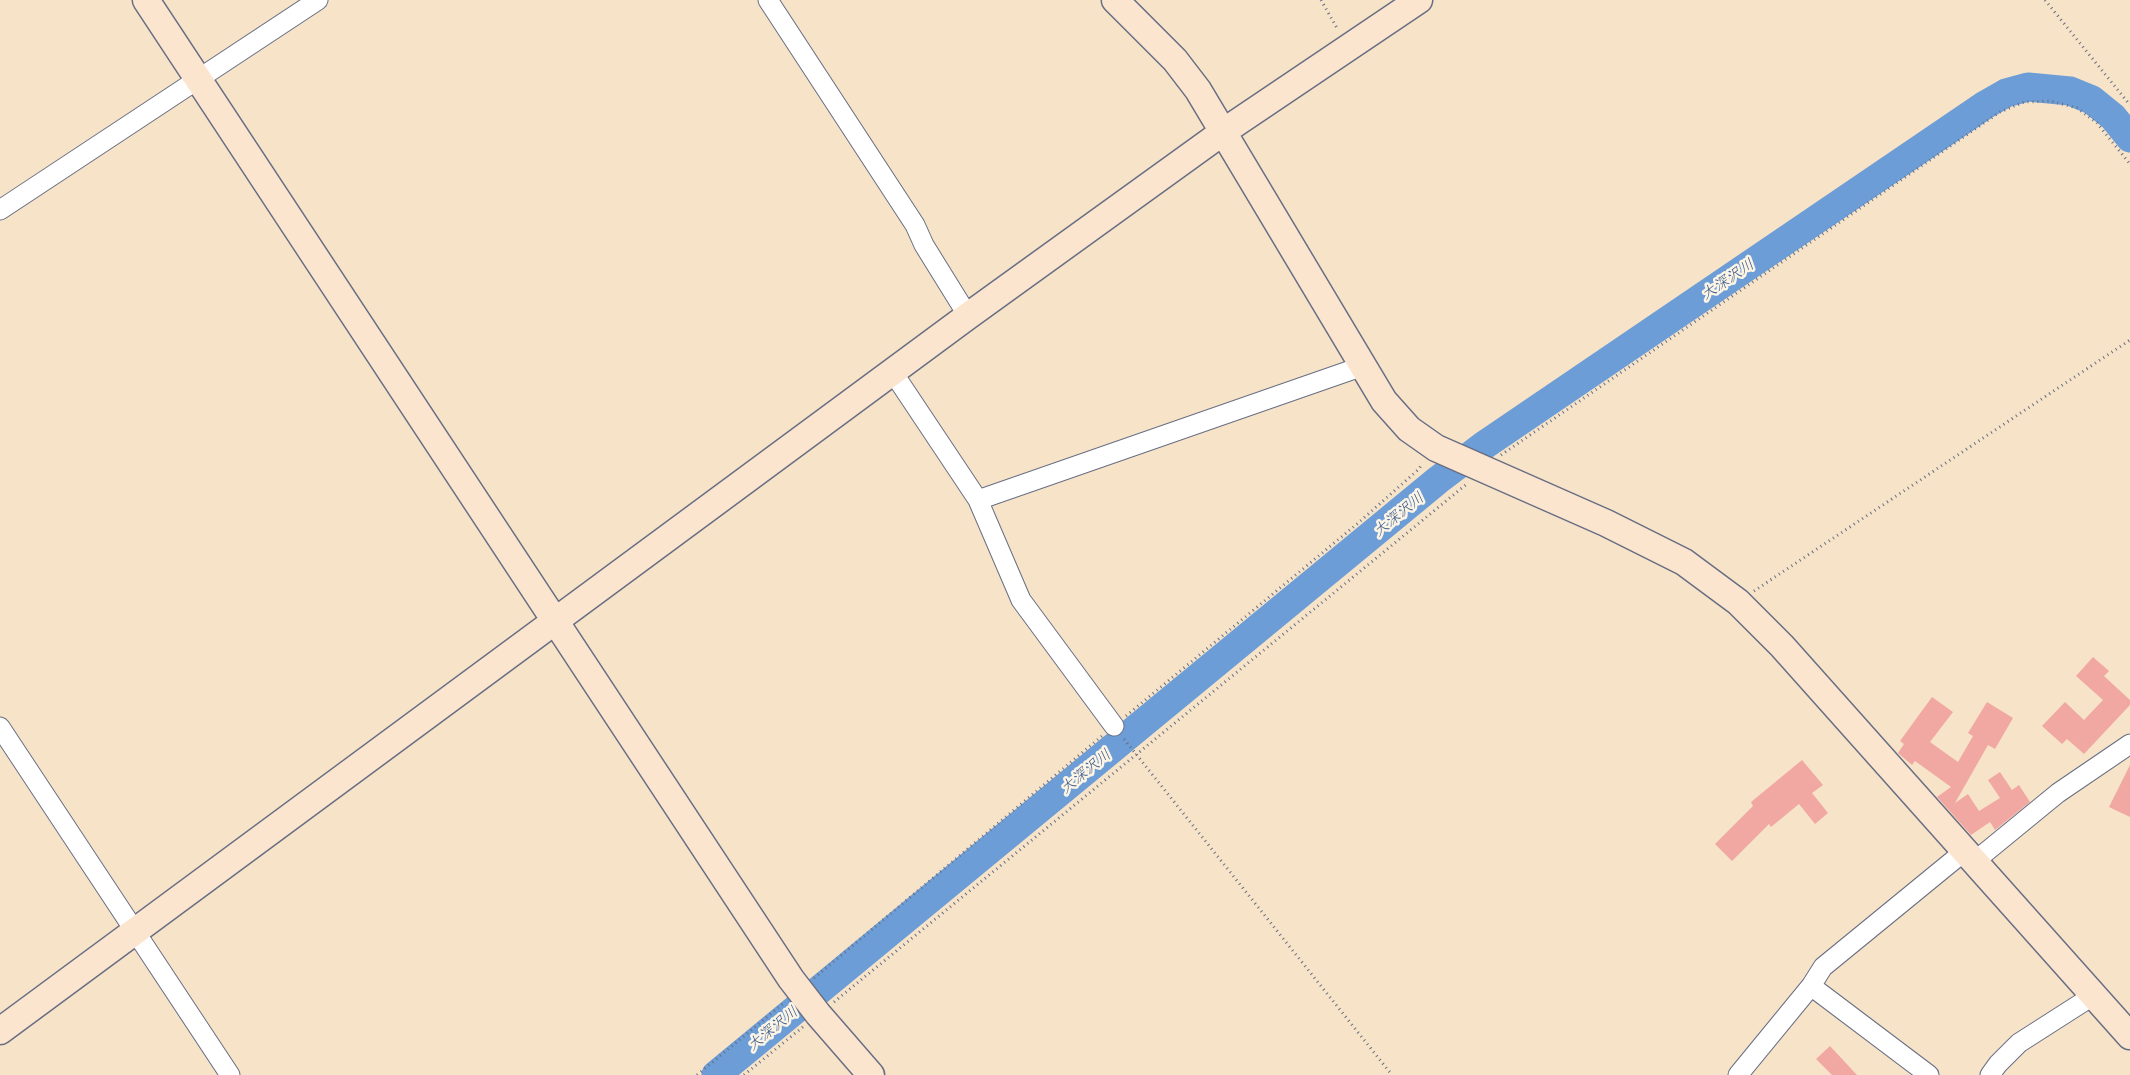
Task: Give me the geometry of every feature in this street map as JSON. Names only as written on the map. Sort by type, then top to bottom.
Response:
[{"type":"street","points":[[146,0],[800,990],[818,1014],[871,1075]]},
{"type":"street","points":[[0,210],[318,0]]},
{"type":"street","points":[[768,0],[915,225],[924,245],[968,316]]},
{"type":"street","points":[[1115,0],[1174,60],[1198,90],[1384,401],[1409,429],[1436,448],[1606,523],[1684,562],[1738,602],[1782,646],[2130,1036]]},
{"type":"street","points":[[0,1031],[892,371],[1223,132],[1419,0]]},
{"type":"street","points":[[978,500],[1363,366]]},
{"type":"street","points":[[892,371],[978,500],[1021,600],[1114,726]]},
{"type":"street","points":[[0,727],[230,1075]]},
{"type":"street","points":[[1738,1075],[1811,986],[1823,967],[1970,856],[2130,744]]},
{"type":"street","points":[[1811,986],[1929,1075]]},
{"type":"street","points":[[1990,1075],[2019,1043],[2094,995]]},
{"type":"path","points":[[1321,0],[1348,48]]},
{"type":"path","points":[[2045,0],[2130,105]]},
{"type":"path","points":[[744,1075],[1505,452],[2000,112],[2024,102],[2051,101],[2077,108],[2097,124],[2130,164]]},
{"type":"path","points":[[1738,602],[2130,340]]},
{"type":"path","points":[[1136,755],[1392,1075]]},
{"type":"path","points":[[697,1075],[800,990]]},
{"type":"building","points":[[2093,657],[2109,671],[2104,676],[2130,700],[2130,705],[2084,754],[2067,739],[2062,744],[2042,726],[2065,702],[2084,720],[2103,700],[2076,676]]},
{"type":"building","points":[[1932,697],[1953,712],[1930,742],[1958,762],[1973,736],[1968,733],[1987,702],[2013,718],[1995,749],[1988,745],[1955,803],[1968,794],[1979,811],[2000,798],[1988,780],[2000,772],[2012,790],[2019,785],[2030,802],[1995,830],[1990,822],[1971,835],[1937,797],[1951,787],[1915,761],[1912,765],[1898,753],[1904,744],[1900,741]]},
{"type":"building","points":[[1802,760],[1823,785],[1812,793],[1828,813],[1815,824],[1799,804],[1771,827],[1769,824],[1732,861],[1715,844],[1753,806],[1751,802]]},
{"type":"building","points":[[2130,765],[2130,817],[2109,807]]},
{"type":"building","points":[[1830,1046],[1857,1075],[1832,1075],[1816,1059]]},
{"type":"waterway","name":"大深沢川","points":[[716,1075],[1438,480],[1483,446],[1985,105],[2006,93],[2028,87],[2070,91],[2092,100],[2113,117],[2130,138]]}]
